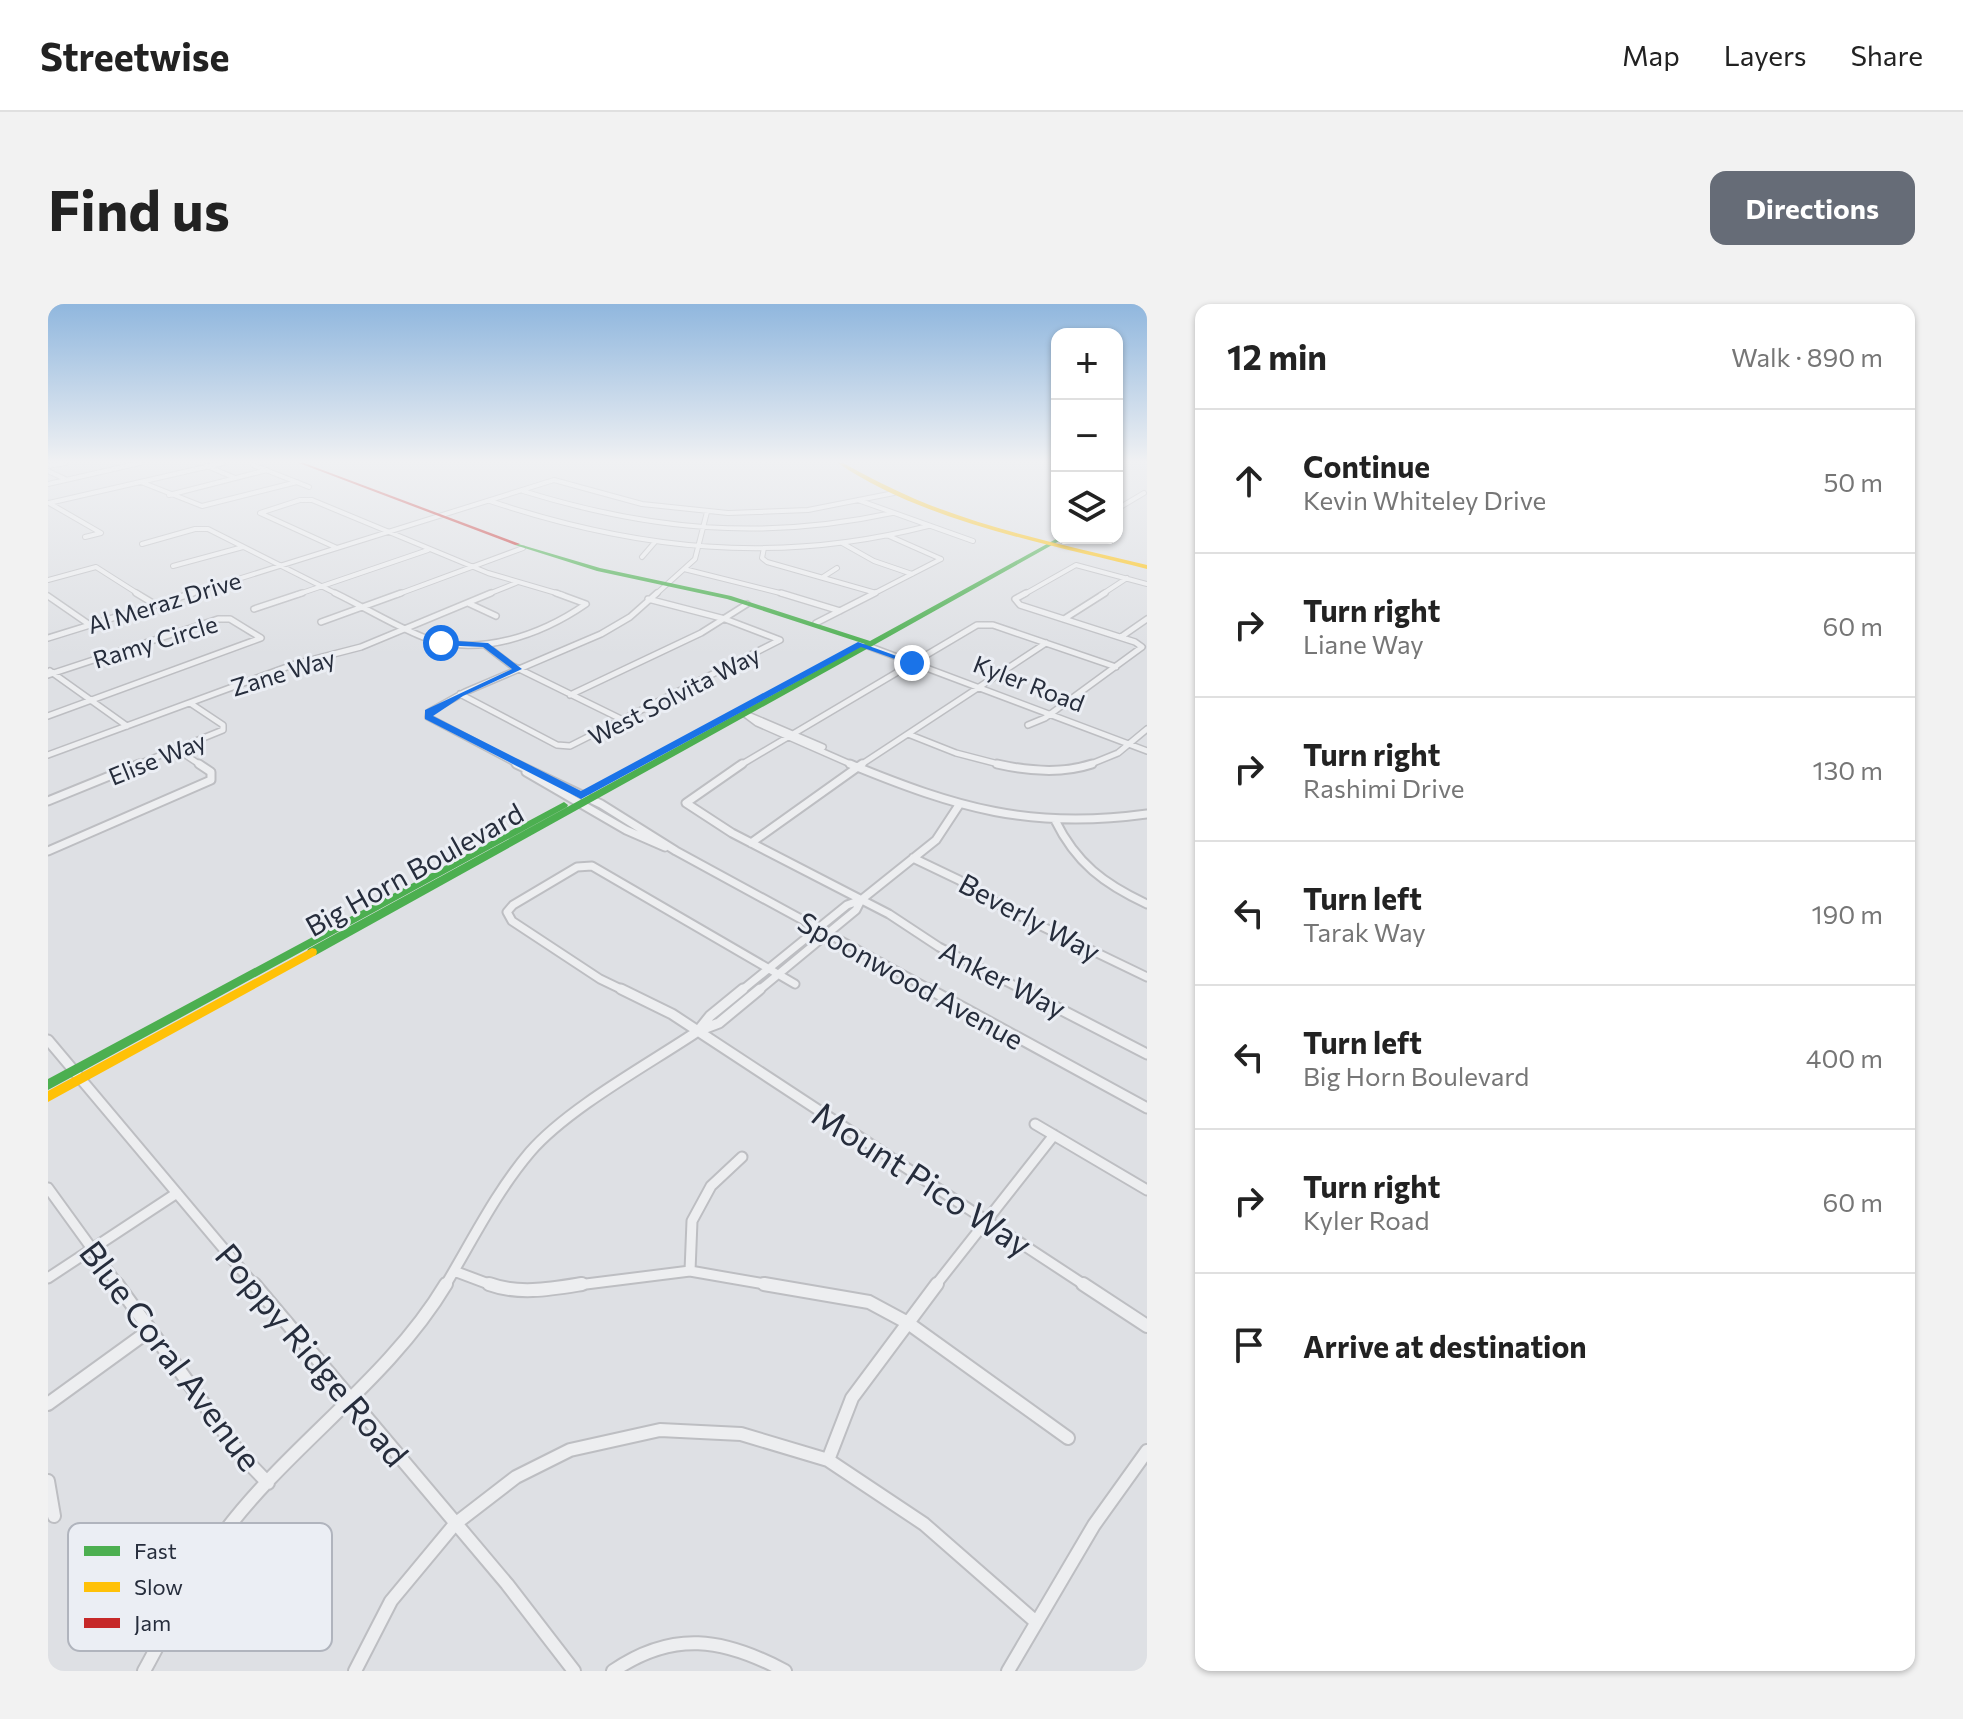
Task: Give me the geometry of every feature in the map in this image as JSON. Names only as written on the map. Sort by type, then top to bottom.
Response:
[{"type":"street","points":[[85,537],[101,533],[90,527]]},
{"type":"street","points":[[290,527],[337,548]]},
{"type":"street","points":[[142,544],[204,529],[441,643],[485,645],[508,641],[575,612],[586,603],[470,567],[375,527]]},
{"type":"street","name":"Al Meraz Drive","points":[[48,638],[405,527]]},
{"type":"street","name":"Kyler Road","points":[[469,527],[582,566],[720,594],[816,623],[867,644]]},
{"type":"street","points":[[565,527],[700,547],[764,548],[842,543],[925,527]]},
{"type":"street","points":[[694,527],[810,527]]},
{"type":"street","points":[[930,527],[973,541]]},
{"type":"street","points":[[1004,527],[1051,538]]},
{"type":"street","points":[[1012,527],[1051,538]]},
{"type":"street","points":[[460,694],[610,630],[630,617],[695,559],[704,528]]},
{"type":"street","points":[[816,623],[941,559],[889,536]]},
{"type":"street","points":[[642,557],[655,542]]},
{"type":"street","name":"Big Horn Boulevard","points":[[581,800],[745,714],[1042,544],[1051,542]]},
{"type":"street","points":[[842,543],[874,561],[913,574]]},
{"type":"street","points":[[1072,544],[1147,565]]},
{"type":"street","points":[[173,566],[243,547]]},
{"type":"street","points":[[321,622],[523,548]]},
{"type":"street","points":[[764,548],[762,558],[766,561],[876,593]]},
{"type":"street","points":[[254,609],[429,549]]},
{"type":"street","points":[[1028,725],[1053,713],[1142,647],[1121,637],[1020,605],[1014,600],[1073,566],[1147,584]]},
{"type":"street","points":[[48,580],[96,567],[156,605]]},
{"type":"street","points":[[823,577],[837,568]]},
{"type":"street","points":[[684,569],[753,584],[840,611]]},
{"type":"street","points":[[1064,619],[1127,578]]},
{"type":"street","name":"Zane Way","points":[[48,755],[295,664],[361,647],[403,627],[516,583]]},
{"type":"street","name":"Kyler Road","points":[[667,584],[747,604],[867,644],[1147,748]]},
{"type":"street","points":[[48,596],[90,625]]},
{"type":"street","points":[[648,599],[725,619]]},
{"type":"street","points":[[467,602],[496,616]]},
{"type":"street","points":[[570,695],[725,619],[747,604]]},
{"type":"street","name":"Ramy Circle","points":[[50,673],[218,619],[230,619],[261,638],[88,701]]},
{"type":"street","name":"West Solvita Way","points":[[460,694],[557,745],[567,747],[780,640],[725,619]]},
{"type":"street","points":[[1121,637],[1147,619]]},
{"type":"street","points":[[790,735],[980,624],[1116,667]]},
{"type":"street","points":[[751,843],[859,766],[1046,643]]},
{"type":"street","name":"Big Horn Boulevard","points":[[48,1097],[77,1075],[867,644]]},
{"type":"street","points":[[485,645],[518,669],[623,720]]},
{"type":"street","points":[[50,673],[127,726]]},
{"type":"street","name":"Spoonwood Avenue","points":[[460,694],[427,715],[581,800],[626,830],[676,851],[1147,1108]]},
{"type":"street","points":[[48,716],[88,701]]},
{"type":"street","name":"Elise Way","points":[[48,801],[224,729],[190,703]]},
{"type":"street","points":[[745,714],[750,719],[918,792],[959,805],[1016,817],[1055,820],[1145,817]]},
{"type":"street","points":[[908,734],[975,760],[1034,769],[1094,763],[1114,755],[1147,729]]},
{"type":"street","name":"Anker Way","points":[[790,735],[686,801],[690,808],[861,900],[939,947],[1147,1054]]},
{"type":"street","points":[[48,851],[211,780],[211,772],[178,750]]},
{"type":"street","points":[[698,1031],[710,1016],[941,834],[959,805]]},
{"type":"street","points":[[1055,820],[1066,847],[1085,868],[1112,887],[1147,904]]},
{"type":"street","name":"Beverly Way","points":[[913,858],[959,880],[1008,910],[1147,977]]},
{"type":"street","name":"Mount Pico Way","points":[[795,984],[592,866],[573,868],[508,910],[507,915],[512,921],[592,975],[654,1003],[1147,1326]]},
{"type":"street","points":[[233,1523],[348,1396],[413,1334],[514,1172],[543,1139],[568,1118],[698,1031],[719,1023],[858,908],[861,900]]},
{"type":"street","name":"Poppy Ridge Road","points":[[48,1040],[455,1524],[574,1671]]},
{"type":"street","name":"Big Horn Boulevard","points":[[48,1085],[77,1075]]},
{"type":"street","points":[[1035,1124],[1147,1190]]},
{"type":"street","points":[[828,1460],[852,1398],[1054,1135]]},
{"type":"street","points":[[690,1271],[692,1221],[711,1186],[727,1167],[742,1157]]},
{"type":"street","name":"Blue Coral Avenue","points":[[48,1188],[240,1454],[268,1483]]},
{"type":"street","points":[[48,1278],[177,1193]]},
{"type":"street","points":[[454,1271],[500,1288],[539,1291],[624,1277],[690,1271],[869,1302],[908,1323],[1068,1438]]},
{"type":"street","points":[[48,1404],[150,1330]]},
{"type":"street","points":[[355,1671],[391,1601],[455,1524],[516,1477],[570,1450],[660,1430],[741,1434],[828,1460],[924,1524],[1036,1622]]},
{"type":"street","points":[[1008,1671],[1094,1525],[1147,1451]]},
{"type":"street","points":[[48,1481],[54,1516]]},
{"type":"street","points":[[613,1671],[625,1661],[666,1645],[710,1642],[754,1653],[785,1671]]},
{"type":"street","points":[[144,1671],[155,1651]]},
{"type":"traffic: fast","points":[[517,544],[599,570],[729,597],[872,644]]},
{"type":"traffic: fast","points":[[312,952],[1051,544]]},
{"type":"traffic: fast","points":[[48,1085],[564,805]]},
{"type":"traffic: slow","points":[[988,527],[1147,567]]},
{"type":"traffic: slow","points":[[48,1097],[312,952]]},
{"type":"traffic: jam","points":[[471,527],[517,544]]},
{"type":"route","points":[[441,643],[485,645],[518,669],[460,694],[429,712],[428,717],[581,795],[861,644],[912,663]]}]
